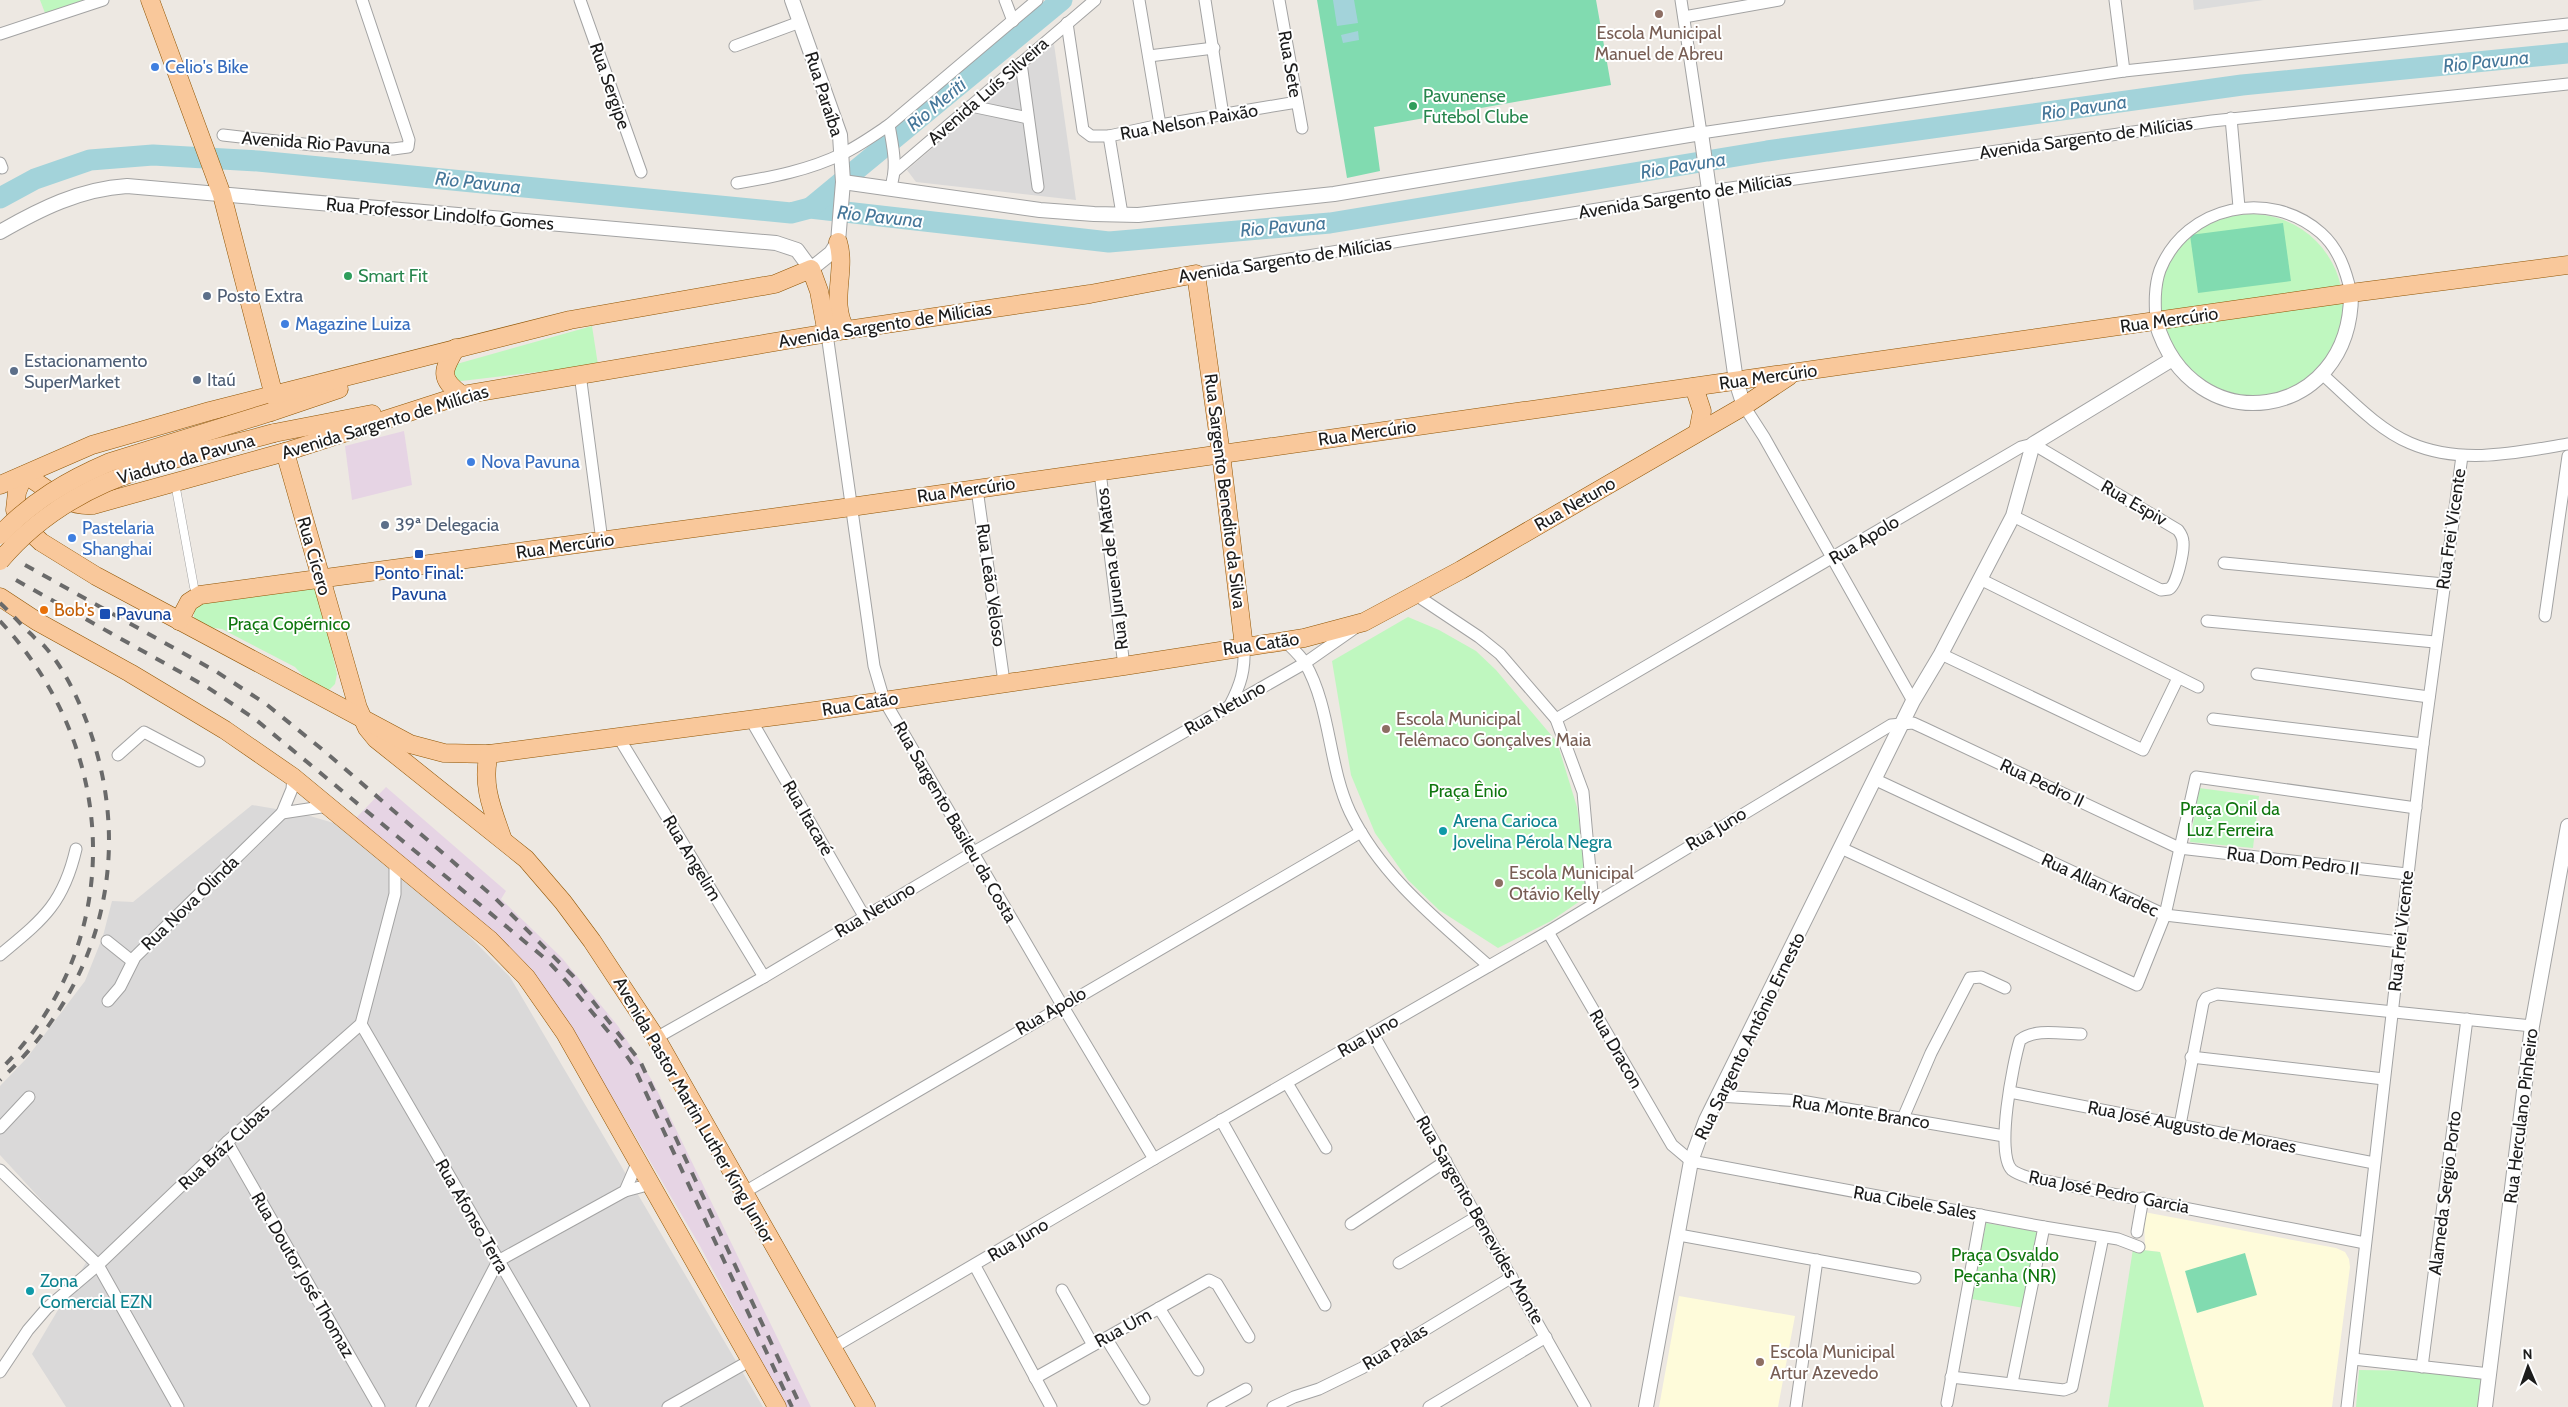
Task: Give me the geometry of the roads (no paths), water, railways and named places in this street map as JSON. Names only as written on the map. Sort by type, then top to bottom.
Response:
[{"type":"main road","points":[[0,485],[92,445],[127,434],[272,404],[220,189],[150,0]]},
{"type":"main road","points":[[838,242],[841,255],[840,314],[846,330]]},
{"type":"main road","name":"Rua Mercúrio","points":[[179,621],[189,602],[200,595],[851,508],[977,488],[1792,374],[2351,293],[2568,265]]},
{"type":"main road","points":[[462,395],[451,386],[444,374],[446,365],[456,348],[570,320],[775,284],[811,269]]},
{"type":"main road","name":"Rua Professor Lindolfo Gomes","points":[[811,269],[819,291],[827,334]]},
{"type":"main road","name":"Avenida Sargento de Milícias","points":[[24,475],[57,497],[87,505],[285,452],[462,395],[846,330],[1090,294],[1196,274]]},
{"type":"main road","name":"Rua Sargento Benedito da Silva","points":[[1196,274],[1221,454],[1244,647]]},
{"type":"main road","name":"Viaduto da Pavuna","points":[[0,534],[17,517],[42,497],[87,472],[110,462],[272,404],[355,383],[410,361],[456,348]]},
{"type":"main road","name":"Rua Netuno","points":[[1364,622],[1744,406],[1792,374]]},
{"type":"main road","points":[[1694,387],[1702,411],[1698,432]]},
{"type":"main road","name":"Viaduto da Pavuna","points":[[0,560],[39,520],[78,496],[134,471],[274,433],[367,415],[427,406]]},
{"type":"main road","name":"Rua Cícero","points":[[285,452],[361,716]]},
{"type":"main road","name":"Avenida Pastor Martin Luther King Junior","points":[[24,475],[14,506],[22,524],[40,542],[96,576],[179,621],[361,716],[376,739],[526,860],[563,902],[592,941],[656,1038],[866,1407]]},
{"type":"main road","points":[[0,534],[22,524]]},
{"type":"main road","points":[[0,596],[38,622],[225,730],[293,777],[490,940],[526,977],[564,1032],[777,1407]]},
{"type":"main road","name":"Rua Catão","points":[[361,716],[424,749],[459,754],[489,754],[751,720],[1124,666],[1304,638],[1364,622]]},
{"type":"main road","points":[[489,754],[486,766],[486,787],[503,840]]},
{"type":"street","points":[[0,34],[103,0]]},
{"type":"street","name":"Rua Sergipe","points":[[580,0],[641,172]]},
{"type":"street","name":"Rua Paraíba","points":[[792,0],[834,113],[842,154],[845,185],[838,242]]},
{"type":"street","points":[[1005,0],[1013,22]]},
{"type":"street","name":"Avenida Luís Silveira","points":[[737,183],[779,175],[842,154],[889,128],[1037,0]]},
{"type":"street","name":"Avenida Luís Silveira","points":[[895,165],[971,106],[1095,0]]},
{"type":"street","points":[[1139,0],[1160,125]]},
{"type":"street","points":[[1205,0],[1223,115]]},
{"type":"street","name":"Rua Sete","points":[[1279,0],[1302,128]]},
{"type":"street","points":[[1681,0],[1736,381],[1744,406],[1833,558],[1913,701]]},
{"type":"street","points":[[1684,17],[1779,0]]},
{"type":"street","points":[[2115,0],[2124,70]]},
{"type":"street","name":"Avenida Rio Pavuna","points":[[223,136],[313,145],[393,149],[408,147],[409,140],[365,1]]},
{"type":"street","points":[[735,46],[800,22]]},
{"type":"street","name":"Rua Nelson Paixão","points":[[1067,23],[1083,130],[1091,136],[1109,136],[1160,125],[1297,102]]},
{"type":"street","points":[[845,185],[890,189],[1040,210],[1138,215],[1334,194],[1702,138],[2124,70],[2568,24]]},
{"type":"street","points":[[1149,56],[1214,48]]},
{"type":"street","points":[[1021,63],[1038,187]]},
{"type":"street","name":"Avenida Sargento de Milícias","points":[[1196,274],[1708,188],[2231,118],[2568,84]]},
{"type":"street","points":[[971,106],[1028,118]]},
{"type":"street","points":[[2231,118],[2239,207]]},
{"type":"street","points":[[889,128],[895,165],[890,189]]},
{"type":"street","points":[[1109,136],[1122,214]]},
{"type":"street","name":"Rua Professor Lindolfo Gomes","points":[[0,232],[44,208],[79,195],[110,187],[220,189],[776,243],[797,250],[811,269]]},
{"type":"street","points":[[2239,207],[2262,207],[2284,211],[2304,221],[2322,234],[2343,265],[2351,293],[2352,316],[2346,337],[2337,357],[2323,375],[2302,390],[2278,400],[2239,402],[2219,397],[2200,388],[2184,375],[2171,360],[2161,342],[2156,322],[2154,296],[2160,270],[2173,247],[2191,228],[2214,214],[2239,207]]},
{"type":"street","points":[[811,269],[831,253],[838,242]]},
{"type":"street","name":"Rua Sargento Basileu da Costa","points":[[827,334],[874,666],[884,700],[1154,1159]]},
{"type":"street","name":"Rua Apolo","points":[[1556,719],[2021,447],[2033,444],[2171,360]]},
{"type":"street","points":[[580,374],[602,541]]},
{"type":"street","points":[[2323,375],[2370,417],[2408,443],[2433,451],[2462,456],[2513,453],[2568,444]]},
{"type":"street","name":"Rua Sargento Antônio Ernesto","points":[[1646,1407],[1679,1235],[1691,1161],[1706,1120],[1913,701],[1941,654],[2013,516],[2033,444]]},
{"type":"street","name":"Rua Espiv","points":[[2013,516],[2161,590],[2169,589],[2175,583],[2183,547],[2182,536],[2178,530],[2033,444]]},
{"type":"street","name":"Rua Frei Vicente","points":[[2347,1407],[2435,642],[2462,456]]},
{"type":"street","points":[[2545,616],[2568,456]]},
{"type":"street","name":"Rua Juruena de Matos","points":[[1100,472],[1124,666]]},
{"type":"street","points":[[174,482],[194,587]]},
{"type":"street","name":"Rua Leão Veloso","points":[[977,488],[1004,682]]},
{"type":"street","points":[[2224,563],[2444,584]]},
{"type":"street","points":[[1980,579],[2198,687]]},
{"type":"street","points":[[1416,594],[1479,637],[1500,654],[1556,719],[1583,792],[1593,904]]},
{"type":"street","points":[[2207,621],[2435,642]]},
{"type":"street","name":"Rua Netuno","points":[[656,1038],[764,977],[972,852],[1305,663],[1364,622]]},
{"type":"street","points":[[1285,641],[1305,663],[1320,702],[1338,778],[1350,811],[1361,832],[1386,868],[1405,890],[1489,966]]},
{"type":"street","name":"Rua Sargento Benedito da Silva","points":[[1230,705],[1241,684],[1245,669],[1244,647]]},
{"type":"street","points":[[1941,654],[2143,750],[2178,678]]},
{"type":"street","points":[[2258,674],[2429,697]]},
{"type":"street","points":[[2213,719],[2423,744]]},
{"type":"street","name":"Rua Itacaré","points":[[751,720],[864,916]]},
{"type":"street","name":"Rua Pedro II","points":[[1903,723],[1913,723],[2179,848]]},
{"type":"street","name":"Rua Juno","points":[[832,1348],[975,1266],[1221,1120],[1548,932],[1880,731],[1903,723]]},
{"type":"street","points":[[118,755],[144,732],[199,761]]},
{"type":"street","name":"Rua Angelim","points":[[619,738],[764,977]]},
{"type":"street","name":"Rua Nova Olinda","points":[[108,1001],[120,987],[132,961],[282,813],[292,789],[293,777]]},
{"type":"street","points":[[1841,848],[2137,985],[2165,915],[2196,777],[2416,808]]},
{"type":"street","name":"Rua Allan Kardec","points":[[1874,779],[2165,915],[2400,942]]},
{"type":"street","points":[[282,813],[328,806]]},
{"type":"street","name":"Rua Herculano Pinheiro","points":[[2485,1407],[2532,1026],[2568,826]]},
{"type":"street","name":"Rua Apolo","points":[[743,1193],[1361,832]]},
{"type":"street","name":"Rua Dom Pedro II","points":[[2179,848],[2408,874]]},
{"type":"street","points":[[0,955],[51,910],[68,880],[76,849]]},
{"type":"street","points":[[361,1024],[395,894],[395,861]]},
{"type":"street","points":[[395,894],[411,874]]},
{"type":"street","name":"Rua Dracon","points":[[1548,932],[1672,1145],[1691,1161]]},
{"type":"street","points":[[107,942],[132,961]]},
{"type":"street","points":[[1902,1118],[1931,1053],[1970,978],[1981,977],[2005,988]]},
{"type":"street","points":[[2180,1125],[2191,1057],[2203,1003],[2206,998],[2217,994],[2532,1026]]},
{"type":"street","name":"Alameda Sergio Porto","points":[[2422,1367],[2467,1019]]},
{"type":"street","name":"Rua Bráz Cubas","points":[[0,1372],[37,1320],[98,1265],[227,1142],[361,1024]]},
{"type":"street","name":"Rua Afonso Terra","points":[[361,1024],[584,1407]]},
{"type":"street","name":"Rua Sargento Benevides Monte","points":[[1373,1034],[1585,1407]]},
{"type":"street","name":"Rua José Pedro Garcia","points":[[2081,1034],[2027,1035],[2020,1040],[2004,1136],[2007,1162],[2012,1170],[2021,1175],[2365,1243]]},
{"type":"street","points":[[2191,1057],[2384,1079]]},
{"type":"street","points":[[1287,1083],[1326,1148]]},
{"type":"street","name":"Rua José Augusto de Moraes","points":[[2010,1092],[2374,1163]]},
{"type":"street","name":"Rua Monte Branco","points":[[1718,1096],[1801,1101],[2004,1136]]},
{"type":"street","points":[[0,1128],[29,1097]]},
{"type":"street","points":[[1221,1120],[1325,1305]]},
{"type":"street","name":"Rua Doutor José Thomaz","points":[[227,1142],[379,1407]]},
{"type":"street","points":[[625,1191],[638,1161]]},
{"type":"street","name":"Rua Cibele Sales","points":[[1691,1161],[2044,1227],[2118,1238],[2139,1247]]},
{"type":"street","points":[[1351,1224],[1446,1162]]},
{"type":"street","points":[[0,1170],[98,1265],[178,1407]]},
{"type":"street","points":[[422,1407],[498,1261],[625,1191],[652,1184]]},
{"type":"street","points":[[2137,1232],[2143,1198]]},
{"type":"street","points":[[1946,1403],[1981,1215]]},
{"type":"street","points":[[1399,1263],[1478,1216]]},
{"type":"street","points":[[2012,1383],[2044,1227]]},
{"type":"street","points":[[1679,1235],[1915,1278]]},
{"type":"street","points":[[1951,1377],[2064,1390],[2072,1387],[2103,1237]]},
{"type":"street","points":[[1796,1407],[1816,1260]]},
{"type":"street","points":[[975,1266],[1051,1407]]},
{"type":"street","name":"Rua Palas","points":[[1273,1407],[1294,1397],[1319,1389],[1362,1368],[1512,1277]]},
{"type":"street","name":"Rua Um","points":[[1035,1378],[1212,1280],[1217,1284],[1249,1337]]},
{"type":"street","points":[[1062,1290],[1093,1345]]},
{"type":"street","points":[[1159,1308],[1198,1370]]},
{"type":"street","points":[[1430,1407],[1546,1337]]},
{"type":"street","points":[[1106,1338],[1144,1399]]},
{"type":"street","points":[[2352,1359],[2490,1374]]},
{"type":"street","points":[[668,1407],[751,1360]]},
{"type":"street","points":[[1213,1407],[1246,1389]]},
{"type":"water","points":[[1333,0],[1354,0],[1358,23],[1337,26]]},
{"type":"water","points":[[1358,31],[1359,40],[1343,43],[1341,35]]},
{"type":"waterway","name":"Rio Meriti","points":[[810,208],[1062,0]]},
{"type":"waterway","name":"Rio Pavuna","points":[[0,198],[35,179],[90,160],[153,155],[258,161],[791,213],[810,208],[1109,242],[1330,223],[1767,151],[2242,85],[2568,53]]},
{"type":"railway","points":[[25,565],[217,672],[266,704],[323,750],[495,898],[573,976],[640,1061],[801,1407]]},
{"type":"railway","points":[[16,580],[207,687],[255,719],[547,960],[617,1042],[633,1065],[792,1407]]},
{"type":"railway","points":[[0,603],[46,648],[76,696],[89,728],[102,776],[109,824],[107,872],[99,918],[84,962],[63,1004],[34,1044],[0,1080]]},
{"type":"railway","points":[[0,621],[40,672],[69,728],[86,786],[93,846],[88,906],[71,964],[42,1020],[0,1070]]},
{"type":"place","name":"Escola Municipal Manuel de Abreu","points":[[1659,14]]},
{"type":"place","name":"Celio's Bike","points":[[155,67]]},
{"type":"place","name":"Pavunense Futebol Clube","points":[[1413,106]]},
{"type":"place","name":"Smart Fit","points":[[348,276]]},
{"type":"place","name":"Posto Extra","points":[[207,296]]},
{"type":"place","name":"Magazine Luiza","points":[[285,324]]},
{"type":"place","name":"Estacionamento SuperMarket","points":[[14,371]]},
{"type":"place","name":"Itaú","points":[[197,380]]},
{"type":"place","name":"Nova Pavuna","points":[[471,462]]},
{"type":"place","name":"39ª Delegacia","points":[[385,525]]},
{"type":"place","name":"Pastelaria Shanghai","points":[[72,538]]},
{"type":"place","name":"Ponto Final: Pavuna","points":[[419,554]]},
{"type":"place","name":"Bob's","points":[[44,610]]},
{"type":"place","name":"Pavuna","points":[[105,614]]},
{"type":"place","name":"Escola Municipal Telêmaco Gonçalves Maia","points":[[1386,729]]},
{"type":"place","name":"Arena Carioca Jovelina Pérola Negra","points":[[1443,831]]},
{"type":"place","name":"Escola Municipal Otávio Kelly","points":[[1499,883]]},
{"type":"place","name":"Zona Comercial EZN","points":[[30,1291]]},
{"type":"place","name":"Escola Municipal Artur Azevedo","points":[[1760,1362]]},
{"type":"park label","name":"Praça Copérnico","points":[[289,624]]},
{"type":"park label","name":"Praça Ênio","points":[[1468,791]]},
{"type":"park label","name":"Praça Onil da Luz Ferreira","points":[[2230,820]]},
{"type":"park label","name":"Praça Osvaldo Peçanha (NR)","points":[[2005,1265]]}]
